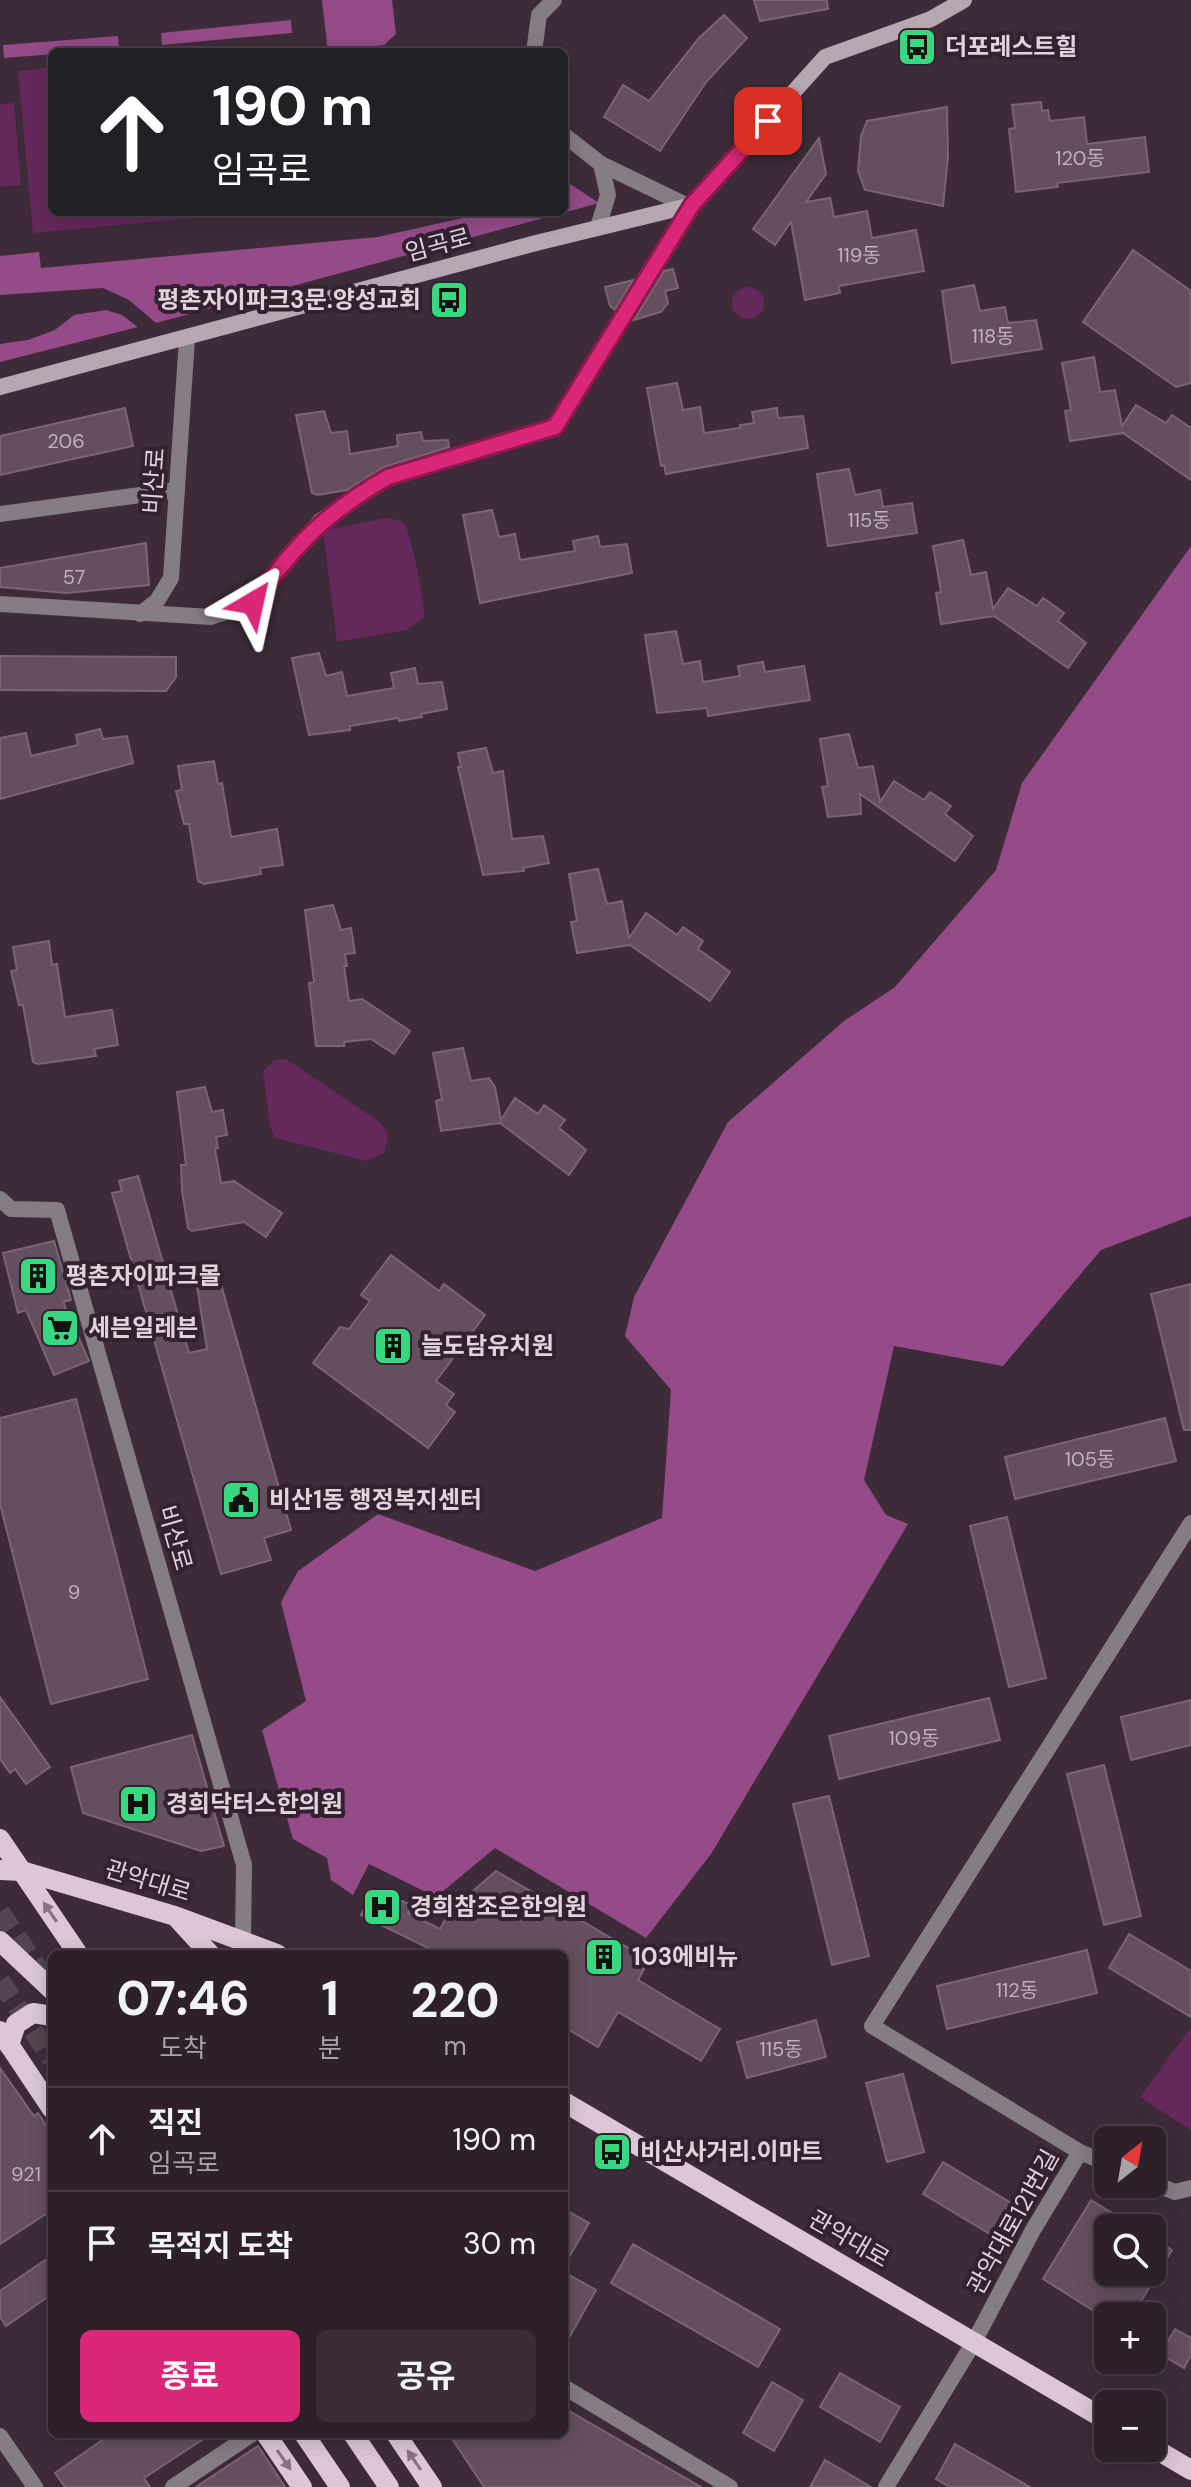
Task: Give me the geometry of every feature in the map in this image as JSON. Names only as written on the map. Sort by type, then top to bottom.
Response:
[{"type":"main road","points":[[0,1839],[75,1950]]},
{"type":"main road","points":[[0,1860],[22,1871]]},
{"type":"main road","name":"관악대로","points":[[0,1870],[22,1871],[175,1916],[267,1950]]},
{"type":"main road","points":[[175,1916],[206,1950]]},
{"type":"main road","points":[[0,1941],[48,1986]]},
{"type":"main road","points":[[48,2015],[33,2013],[16,2024],[3,2043],[48,2104]]},
{"type":"main road","name":"관악대로","points":[[568,2104],[1094,2413]]},
{"type":"main road","points":[[269,2438],[302,2487]]},
{"type":"main road","points":[[307,2438],[340,2487]]},
{"type":"main road","points":[[356,2438],[389,2487]]},
{"type":"main road","points":[[399,2438],[432,2487]]},
{"type":"main road","points":[[1166,2455],[1191,2470]]},
{"type":"street","points":[[535,48],[539,15],[554,0]]},
{"type":"street","points":[[0,604],[211,617],[253,603],[320,521],[388,477],[555,427],[690,206],[825,57],[931,19],[964,0]]},
{"type":"street","points":[[568,138],[601,164],[690,206]]},
{"type":"street","points":[[598,227],[608,195],[601,164]]},
{"type":"street","name":"임곡로","points":[[0,387],[598,227],[690,206]]},
{"type":"street","name":"비산로","points":[[140,614],[157,601],[171,578],[187,339]]},
{"type":"street","points":[[0,514],[177,490]]},
{"type":"street","name":"비산로","points":[[4,1207],[57,1210],[244,1865],[243,1940]]},
{"type":"street","points":[[1080,2152],[872,2026],[1191,1523]]},
{"type":"street","name":"관악대로121번길","points":[[886,2487],[974,2342],[1033,2230],[1080,2152],[1094,2158]]},
{"type":"street","points":[[1166,2188],[1175,2192],[1191,2188]]},
{"type":"street","points":[[568,2389],[730,2487]]},
{"type":"street","points":[[0,2436],[35,2487]]},
{"type":"street","points":[[173,2487],[246,2438]]},
{"type":"shaded area","points":[[322,0],[392,0],[396,34],[384,45],[328,48]]},
{"type":"shaded area","points":[[291,20],[292,33],[162,45],[161,33]]},
{"type":"shaded area","points":[[118,36],[119,48],[48,48],[48,55],[4,58],[3,45]]},
{"type":"shaded area","points":[[48,67],[48,216],[218,216],[33,233],[18,71]]},
{"type":"shaded area","points":[[14,103],[21,185],[0,187],[0,104]]},
{"type":"shaded area","points":[[568,183],[599,203],[568,211]]},
{"type":"shaded area","points":[[471,216],[551,216],[156,323],[129,300],[103,288],[0,295],[0,256],[39,252],[41,268],[378,237]]},
{"type":"shaded area","points":[[748,287],[759,292],[764,303],[759,314],[748,319],[737,314],[732,303],[737,292]]},
{"type":"shaded area","points":[[106,310],[122,315],[138,327],[0,362],[0,344],[28,340],[55,330],[74,315]]},
{"type":"shaded area","points":[[386,518],[400,521],[407,530],[423,600],[424,618],[406,630],[337,642],[323,531]]},
{"type":"shaded area","points":[[1191,546],[1191,1216],[1101,1250],[1003,1366],[894,1346],[864,1480],[886,1515],[908,1524],[711,1854],[646,1938],[495,1848],[436,1897],[369,1864],[353,1895],[331,1880],[327,1858],[293,1839],[262,1730],[306,1701],[281,1602],[298,1571],[378,1514],[535,1571],[662,1518],[671,1390],[625,1336],[634,1297],[728,1122],[844,1021],[895,987],[996,870],[1022,783]]},
{"type":"shaded area","points":[[286,1059],[381,1123],[388,1135],[384,1153],[366,1161],[275,1138],[270,1127],[263,1071],[275,1060]]},
{"type":"shaded area","points":[[1191,2027],[1191,2130],[1140,2097]]},
{"type":"building","points":[[754,0],[827,0],[828,9],[760,21]]},
{"type":"building","points":[[724,15],[747,38],[706,82],[660,151],[604,117],[623,85],[649,101],[699,38]]},
{"type":"building","points":[[1041,102],[1042,111],[1048,110],[1050,121],[1084,117],[1087,144],[1145,137],[1149,172],[1057,183],[1058,187],[1016,192],[1009,129],[1015,128],[1012,105]]},
{"type":"building","points":[[947,107],[948,156],[943,206],[865,190],[858,171],[861,136],[867,121]]},
{"type":"building","points":[[819,138],[826,174],[806,202],[830,198],[834,217],[867,211],[872,238],[916,230],[924,271],[839,286],[840,293],[805,300],[791,222],[775,245],[753,229]]},
{"type":"building","points":[[1133,250],[1191,291],[1191,383],[1176,387],[1083,322]]},
{"type":"building","points":[[673,269],[678,288],[665,291],[668,303],[661,312],[634,320],[664,271]]},
{"type":"building","points":[[633,280],[615,310],[610,306],[605,287]]},
{"type":"building","points":[[974,285],[980,311],[1005,307],[1008,323],[1036,320],[1042,349],[952,363],[942,291]]},
{"type":"building","points":[[1094,357],[1100,392],[1115,390],[1122,426],[1136,405],[1166,423],[1172,415],[1191,428],[1191,480],[1123,433],[1070,441],[1065,411],[1071,410],[1062,363]]},
{"type":"building","points":[[677,383],[683,410],[700,407],[704,433],[740,428],[740,425],[754,423],[752,412],[777,408],[778,418],[803,416],[808,448],[666,474],[664,465],[661,466],[647,388]]},
{"type":"building","points":[[125,408],[133,446],[0,475],[0,436]]},
{"type":"building","points":[[324,411],[331,433],[347,431],[350,454],[398,446],[397,435],[421,432],[423,441],[448,440],[449,447],[384,467],[347,490],[318,495],[312,493],[296,415]]},
{"type":"building","points":[[849,469],[855,495],[880,490],[883,507],[912,503],[917,533],[828,546],[817,474]]},
{"type":"building","points":[[492,510],[499,537],[515,534],[520,560],[575,551],[573,541],[598,536],[600,547],[627,544],[632,573],[480,603],[463,515]]},
{"type":"building","points":[[963,540],[971,575],[986,572],[993,609],[1008,588],[1037,606],[1043,598],[1064,613],[1058,621],[1086,643],[1068,668],[994,616],[941,624],[936,593],[941,592],[933,546]]},
{"type":"building","points":[[146,543],[149,585],[66,593],[0,587],[0,568]]},
{"type":"building","points":[[676,631],[683,664],[700,661],[703,682],[740,676],[738,666],[763,662],[765,672],[804,666],[810,700],[708,716],[707,708],[657,713],[645,635]]},
{"type":"building","points":[[319,653],[326,676],[342,672],[347,696],[394,688],[391,673],[415,668],[418,684],[442,682],[447,709],[421,714],[422,717],[399,721],[398,718],[350,726],[350,730],[309,735],[292,658]]},
{"type":"building","points":[[0,656],[176,657],[176,677],[166,691],[0,690]]},
{"type":"building","points":[[100,729],[103,739],[127,736],[133,763],[0,799],[0,738],[26,733],[31,756],[78,745],[76,735]]},
{"type":"building","points":[[849,734],[858,768],[873,766],[880,802],[894,781],[924,800],[930,792],[951,806],[945,814],[973,836],[955,861],[860,794],[861,814],[828,817],[822,787],[828,786],[820,739]]},
{"type":"building","points":[[486,748],[493,773],[503,771],[512,839],[543,836],[549,863],[523,868],[524,871],[483,875],[458,767],[461,767],[458,753]]},
{"type":"building","points":[[214,761],[218,784],[222,783],[231,837],[277,829],[283,865],[260,868],[261,874],[204,884],[198,881],[189,824],[184,824],[176,791],[182,790],[178,766]]},
{"type":"building","points":[[598,869],[607,904],[622,901],[629,938],[646,913],[677,935],[683,927],[703,941],[698,949],[730,972],[710,1001],[630,945],[577,953],[571,922],[577,921],[569,874]]},
{"type":"building","points":[[333,905],[341,930],[351,928],[355,953],[345,954],[347,966],[344,966],[349,1001],[362,999],[410,1031],[394,1054],[371,1039],[344,1042],[344,1046],[316,1046],[309,983],[314,982],[305,910]]},
{"type":"building","points":[[49,941],[52,965],[57,964],[65,1017],[112,1010],[118,1045],[94,1049],[96,1056],[38,1064],[33,1062],[23,1005],[19,1005],[11,971],[17,970],[13,947]]},
{"type":"building","points":[[463,1048],[471,1081],[489,1078],[495,1087],[501,1120],[515,1098],[538,1114],[544,1105],[565,1120],[559,1128],[586,1150],[569,1175],[500,1123],[441,1131],[436,1101],[442,1099],[433,1053]]},
{"type":"building","points":[[205,1087],[212,1112],[223,1110],[227,1135],[216,1137],[218,1148],[215,1149],[221,1183],[234,1181],[282,1213],[266,1237],[244,1222],[192,1231],[188,1228],[181,1165],[186,1165],[177,1092]]},
{"type":"building","points":[[138,1176],[189,1353],[207,1349],[196,1280],[218,1274],[291,1530],[264,1538],[271,1560],[221,1574],[112,1193],[122,1191],[119,1181]]},
{"type":"building","points":[[54,1241],[71,1300],[63,1302],[89,1361],[54,1375],[26,1310],[18,1313],[3,1253]]},
{"type":"building","name":"늘도담유치원","points":[[391,1255],[439,1291],[444,1284],[485,1315],[436,1381],[454,1394],[446,1405],[455,1412],[428,1448],[313,1363],[340,1327],[349,1329],[370,1301],[361,1295]]},
{"type":"building","points":[[1191,1284],[1191,1430],[1184,1430],[1151,1294]]},
{"type":"building","points":[[76,1399],[148,1679],[51,1704],[0,1504],[0,1418]]},
{"type":"building","points":[[1165,1418],[1176,1461],[1015,1499],[1005,1457]]},
{"type":"building","points":[[1007,1517],[1046,1678],[1009,1687],[970,1526]]},
{"type":"building","points":[[0,1697],[50,1767],[26,1784],[15,1769],[10,1773],[0,1759]]},
{"type":"building","points":[[989,1698],[1000,1740],[839,1779],[829,1736]]},
{"type":"building","points":[[1191,1700],[1191,1745],[1131,1760],[1121,1717]]},
{"type":"building","points":[[192,1735],[224,1846],[201,1851],[83,1813],[71,1767]]},
{"type":"building","points":[[1104,1765],[1141,1916],[1104,1925],[1067,1774]]},
{"type":"building","points":[[829,1796],[869,1956],[832,1965],[793,1804]]},
{"type":"building","name":"103에비뉴","points":[[496,1871],[649,1960],[638,1980],[720,2029],[701,2061],[618,2012],[598,2047],[568,2029],[568,1950],[432,1950],[361,1915],[373,1890],[412,1905],[408,1913],[440,1929],[450,1911]]},
{"type":"building","points":[[1129,1934],[1191,1971],[1191,2017],[1109,1968]]},
{"type":"building","points":[[1087,1950],[1097,1993],[947,2029],[937,1986]]},
{"type":"building","points":[[816,2020],[826,2057],[747,2078],[737,2042]]},
{"type":"building","points":[[0,2068],[34,2116],[38,2113],[48,2128],[48,2213],[0,2244]]},
{"type":"building","points":[[903,2074],[924,2152],[887,2162],[866,2083]]},
{"type":"building","points":[[943,2162],[1013,2204],[993,2236],[923,2194]]},
{"type":"building","points":[[1091,2200],[1114,2214],[1094,2214],[1094,2286],[1150,2286],[1140,2302],[1094,2302],[1094,2311],[1043,2279]]},
{"type":"building","points":[[568,2211],[589,2223],[568,2259]]},
{"type":"building","points":[[633,2244],[780,2329],[758,2367],[611,2283]]},
{"type":"building","points":[[1166,2246],[1172,2250],[1166,2260]]},
{"type":"building","points":[[45,2260],[48,2264],[48,2297],[6,2326],[0,2317],[0,2291]]},
{"type":"building","points":[[568,2274],[596,2290],[568,2340]]},
{"type":"building","points":[[1175,2329],[1191,2338],[1191,2355],[1184,2368],[1166,2358],[1166,2344]]},
{"type":"building","points":[[840,2373],[900,2407],[880,2442],[820,2407]]},
{"type":"building","points":[[772,2382],[803,2400],[774,2451],[743,2433]]},
{"type":"building","points":[[568,2410],[701,2487],[484,2487],[452,2438],[568,2438]]},
{"type":"building","points":[[105,2438],[205,2438],[144,2478],[150,2487],[65,2487],[55,2473]]},
{"type":"building","points":[[955,2444],[1030,2487],[950,2487],[936,2479]]},
{"type":"building","points":[[258,2446],[285,2487],[196,2487]]},
{"type":"building","points":[[825,2460],[871,2487],[810,2487]]},
{"type":"tunnel","points":[[0,1912],[43,1976]]},
{"type":"tunnel","points":[[0,1981],[48,2053]]},
{"type":"place","name":"더포레스트힐","points":[[917,47]]},
{"type":"place","name":"평촌자이파크3문.양성교회","points":[[449,300]]},
{"type":"place","name":"평촌자이파크몰","points":[[38,1276]]},
{"type":"place","name":"세븐일레븐","points":[[60,1328]]},
{"type":"place","name":"늘도담유치원","points":[[393,1346]]},
{"type":"place","name":"비산1동 행정복지센터","points":[[241,1500]]},
{"type":"place","name":"경희닥터스한의원","points":[[138,1804]]},
{"type":"place","name":"경희참조은한의원","points":[[382,1907]]},
{"type":"place","name":"103에비뉴","points":[[604,1957]]},
{"type":"place","name":"비산사거리.이마트","points":[[612,2152]]},
{"type":"route","points":[[253,603],[279,567],[320,521],[363,491],[388,477],[555,427],[692,205],[768,121]]}]
